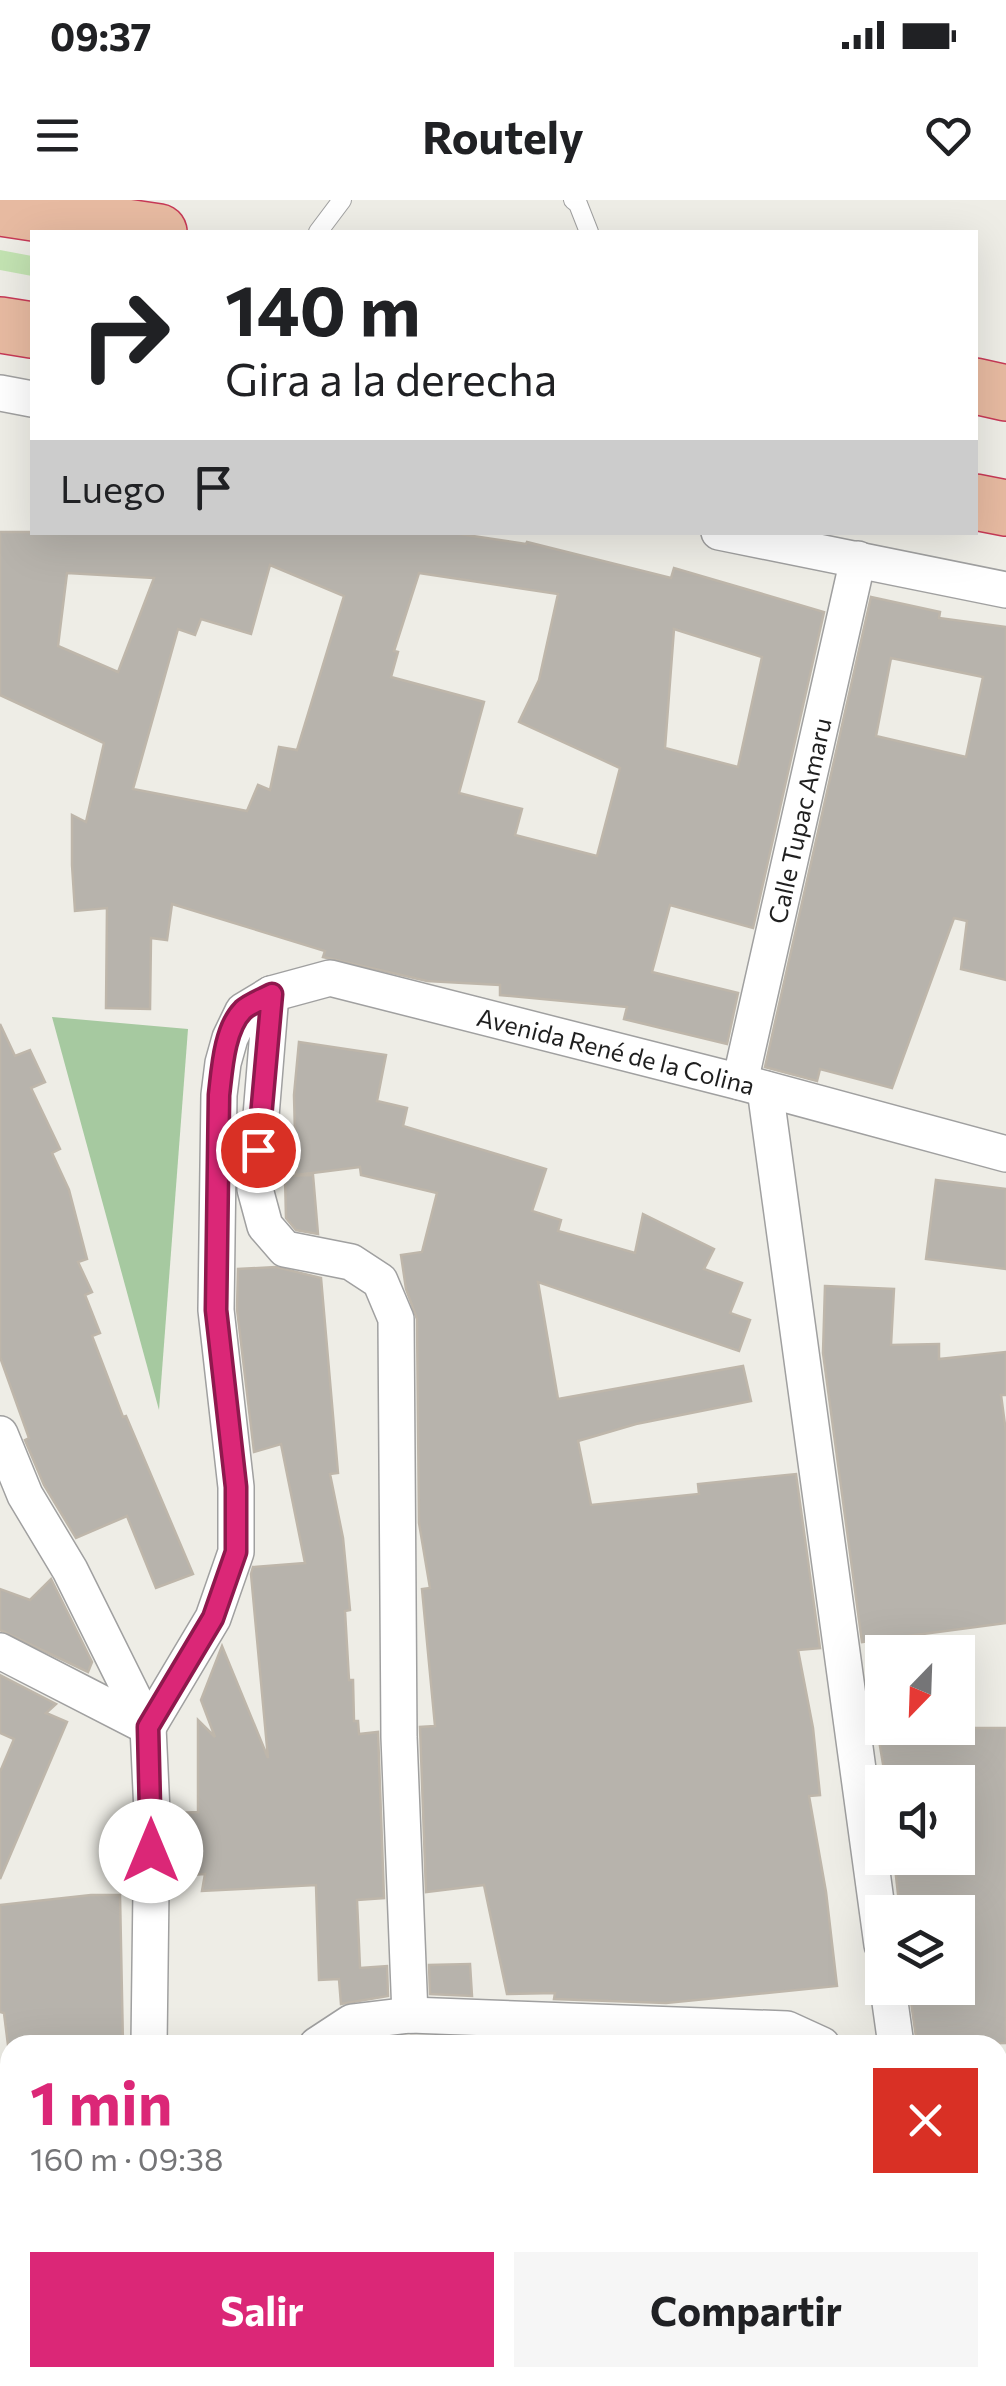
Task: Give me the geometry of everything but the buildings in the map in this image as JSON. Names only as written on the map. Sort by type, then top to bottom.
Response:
[{"type":"highway","points":[[0,208],[145,230]]},
{"type":"highway","points":[[0,325],[30,330]]},
{"type":"highway","points":[[978,387],[1006,393]]},
{"type":"highway","points":[[978,503],[1006,508]]},
{"type":"street","points":[[0,393],[30,400]]},
{"type":"street","points":[[735,535],[1006,590]]},
{"type":"street","name":"Calle Tupac Amaru","points":[[752,1086],[858,559]]},
{"type":"street","name":"Avenida René de la Colina","points":[[148,1727],[213,1618],[236,1552],[236,1487],[216,1310],[219,1095],[222,1063],[242,1011],[272,994],[330,978],[1006,1154]]},
{"type":"street","points":[[272,994],[255,1189],[265,1226],[284,1249],[351,1262],[380,1281],[396,1320],[399,1737],[410,2015]]},
{"type":"street","points":[[752,1086],[874,1895]]},
{"type":"street","points":[[0,1434],[25,1496],[70,1570],[148,1727],[152,1812],[149,2035]]},
{"type":"street","points":[[0,1651],[148,1727]]},
{"type":"street","points":[[890,2005],[895,2035]]},
{"type":"street","points":[[332,2035],[352,2022],[410,2015],[787,2029],[800,2035]]},
{"type":"lane","points":[[320,230],[342,200]]},
{"type":"lane","points":[[573,200],[589,230]]},
{"type":"green space","points":[[0,250],[30,256],[30,276],[0,270]]},
{"type":"green space","points":[[52,1017],[188,1029],[159,1410]]},
{"type":"route","points":[[151,1851],[148,1727],[213,1618],[236,1552],[236,1487],[216,1310],[219,1095],[222,1063],[236,1022],[242,1011],[272,994],[258,1150]]}]
